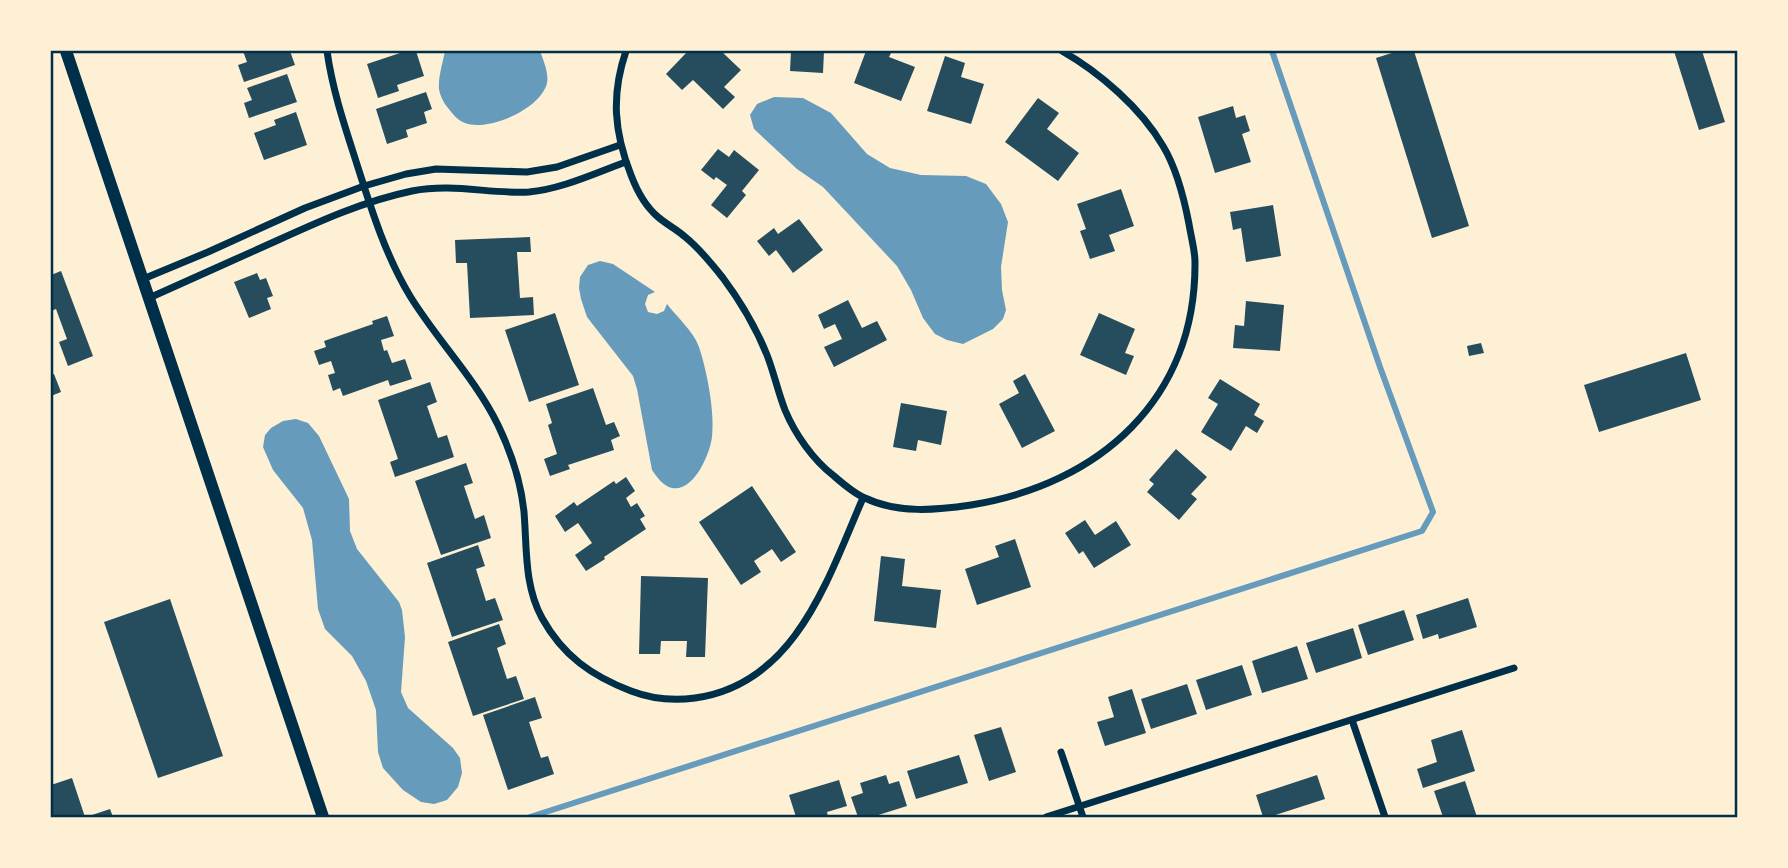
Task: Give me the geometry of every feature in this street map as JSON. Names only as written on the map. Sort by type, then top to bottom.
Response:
[{"type":"street","points":[[66,51],[323,817]]},
{"type":"street","points":[[327,51],[336,96],[369,203],[388,253],[408,293],[483,398],[498,424],[509,452],[524,510],[527,563],[536,605],[558,642],[590,672],[637,694],[681,700],[724,691],[762,670],[784,650],[818,601],[863,498]]},
{"type":"street","points":[[626,51],[617,93],[618,134],[638,192],[657,216],[686,237],[722,276],[753,324],[768,358],[786,413],[806,447],[825,469],[863,498],[892,507],[942,510],[1022,494],[1050,484],[1101,455],[1143,415],[1160,391],[1185,338],[1192,310],[1195,259],[1186,207],[1177,176],[1164,146],[1129,104],[1087,66],[1062,51]]},
{"type":"street","points":[[143,279],[305,208],[405,174],[436,169],[527,172],[557,167],[620,145]]},
{"type":"street","points":[[149,298],[326,219],[369,203],[412,191],[442,187],[497,192],[544,190],[626,162]]},
{"type":"street","points":[[1046,817],[1514,668]]},
{"type":"street","points":[[1352,720],[1385,817]]},
{"type":"street","points":[[1061,752],[1083,817]]},
{"type":"water","points":[[445,51],[540,51],[547,83],[543,93],[535,101],[512,116],[487,124],[465,123],[457,119],[448,108],[440,92],[439,80]]},
{"type":"water","points":[[774,97],[803,98],[831,113],[867,154],[890,168],[921,175],[966,176],[986,184],[1001,204],[1008,222],[1001,267],[1006,310],[1003,319],[993,329],[963,344],[935,334],[923,318],[897,266],[823,187],[797,169],[754,129],[750,115],[757,104]]},
{"type":"water","points":[[600,261],[613,264],[655,292],[648,295],[645,304],[648,312],[657,314],[664,311],[667,304],[689,330],[699,347],[710,392],[712,437],[700,470],[680,488],[666,485],[652,470],[633,376],[587,317],[579,288],[580,277],[588,265]]},
{"type":"water","points":[[296,419],[308,423],[319,436],[349,499],[350,531],[357,549],[399,602],[405,637],[401,692],[408,708],[453,748],[460,758],[462,773],[458,787],[447,800],[434,804],[421,802],[403,790],[383,768],[378,752],[376,710],[366,681],[352,656],[325,629],[318,609],[312,540],[303,508],[273,470],[263,447],[265,435],[271,428],[283,421]]},
{"type":"building","points":[[243,51],[290,51],[295,65],[244,82],[238,65],[247,62]]},
{"type":"building","points":[[406,51],[416,51],[424,76],[397,85],[399,91],[378,98],[367,64]]},
{"type":"building","points":[[688,51],[721,51],[741,70],[724,87],[735,97],[723,109],[693,80],[682,90],[666,74]]},
{"type":"building","points":[[791,51],[824,51],[823,73],[790,71]]},
{"type":"building","points":[[866,51],[892,51],[889,57],[915,67],[901,101],[854,83]]},
{"type":"building","points":[[1398,51],[1414,51],[1469,226],[1432,238],[1376,58]]},
{"type":"building","points":[[1674,51],[1702,51],[1725,122],[1699,130]]},
{"type":"building","points":[[945,56],[965,63],[961,77],[984,84],[971,124],[927,111]]},
{"type":"building","points":[[287,74],[297,102],[249,118],[244,103],[252,100],[247,88]]},
{"type":"building","points":[[426,92],[432,109],[424,112],[427,123],[406,130],[408,137],[387,144],[376,109]]},
{"type":"building","points":[[1038,98],[1059,113],[1047,129],[1079,153],[1058,181],[1005,142]]},
{"type":"building","points":[[1233,106],[1236,118],[1245,115],[1250,131],[1242,134],[1251,162],[1215,173],[1198,117]]},
{"type":"building","points":[[296,112],[307,145],[264,160],[254,133],[276,125],[274,120]]},
{"type":"building","points":[[718,149],[729,157],[734,150],[759,170],[742,191],[746,195],[727,218],[711,205],[727,185],[716,177],[714,180],[701,170]]},
{"type":"building","points":[[1121,189],[1134,226],[1109,235],[1115,251],[1090,259],[1080,231],[1086,229],[1077,204]]},
{"type":"building","points":[[1273,205],[1281,256],[1246,262],[1241,228],[1233,230],[1230,212]]},
{"type":"building","points":[[799,219],[823,250],[793,273],[776,250],[769,256],[757,241],[774,228],[778,234]]},
{"type":"building","points":[[530,237],[531,252],[517,252],[520,298],[533,297],[534,315],[470,318],[467,263],[456,263],[455,240]]},
{"type":"building","points":[[61,271],[93,356],[68,366],[59,342],[67,339],[56,309],[51,311],[51,275]]},
{"type":"building","points":[[257,273],[260,280],[266,278],[273,296],[267,298],[271,309],[249,318],[234,282]]},
{"type":"building","points":[[848,300],[862,328],[877,321],[887,340],[834,367],[824,347],[842,339],[835,324],[824,329],[818,315]]},
{"type":"building","points":[[1246,301],[1284,305],[1280,351],[1233,348],[1235,325],[1244,326]]},
{"type":"building","points":[[555,313],[579,385],[529,402],[505,330]]},
{"type":"building","points":[[1099,313],[1135,329],[1125,353],[1134,356],[1126,375],[1080,355]]},
{"type":"building","points":[[387,316],[394,336],[381,340],[384,351],[387,350],[392,363],[405,359],[412,379],[390,386],[388,380],[343,396],[340,388],[333,391],[328,375],[335,373],[331,361],[319,365],[314,351],[326,347],[324,341],[373,324],[372,321]]},
{"type":"building","points":[[1481,343],[1484,353],[1469,356],[1467,346]]},
{"type":"building","points":[[1686,353],[1701,400],[1599,432],[1584,385]]},
{"type":"building","points":[[54,374],[61,392],[51,396],[51,375]]},
{"type":"building","points":[[1025,374],[1055,431],[1022,448],[999,404],[1019,393],[1013,381]]},
{"type":"building","points":[[1220,379],[1260,404],[1254,415],[1264,421],[1257,433],[1246,426],[1231,451],[1201,432],[1218,404],[1208,398]]},
{"type":"building","points":[[430,382],[437,402],[427,406],[438,438],[447,435],[454,457],[395,477],[390,462],[398,459],[378,400]]},
{"type":"building","points":[[593,388],[606,425],[614,422],[620,436],[611,440],[614,450],[568,465],[570,469],[550,476],[544,459],[557,454],[548,425],[552,423],[546,404]]},
{"type":"building","points":[[901,403],[947,411],[941,445],[918,440],[916,451],[893,447]]},
{"type":"building","points":[[1176,449],[1207,477],[1191,494],[1197,499],[1179,520],[1147,492],[1154,484],[1149,480]]},
{"type":"building","points":[[466,463],[473,483],[464,486],[475,519],[484,515],[491,538],[441,555],[415,481]]},
{"type":"building","points":[[626,477],[635,491],[626,498],[631,507],[637,503],[645,516],[640,519],[646,529],[586,571],[575,555],[592,543],[578,523],[565,532],[555,516],[574,502],[577,506],[614,481],[616,484]]},
{"type":"building","points":[[752,486],[796,552],[781,562],[772,549],[754,561],[761,572],[741,585],[699,522]]},
{"type":"building","points":[[1085,520],[1095,535],[1116,521],[1131,545],[1094,568],[1083,551],[1079,554],[1065,533]]},
{"type":"building","points":[[1015,539],[1031,587],[977,605],[965,569],[999,557],[995,546]]},
{"type":"building","points":[[478,545],[485,566],[476,569],[486,601],[495,598],[503,620],[452,637],[427,563]]},
{"type":"building","points":[[881,556],[905,559],[902,586],[941,590],[936,628],[874,621]]},
{"type":"building","points":[[641,576],[708,578],[705,657],[686,657],[687,641],[661,641],[660,654],[639,654]]},
{"type":"building","points":[[1468,598],[1477,627],[1439,639],[1438,634],[1423,639],[1416,615]]},
{"type":"building","points":[[170,599],[223,756],[158,778],[104,622]]},
{"type":"building","points":[[1404,610],[1414,640],[1368,655],[1358,625]]},
{"type":"building","points":[[499,624],[506,644],[497,648],[507,679],[516,676],[524,699],[473,716],[448,642]]},
{"type":"building","points":[[1353,628],[1362,658],[1316,673],[1306,643]]},
{"type":"building","points":[[1297,646],[1308,679],[1262,693],[1252,661]]},
{"type":"building","points":[[1242,665],[1252,695],[1206,710],[1196,680]]},
{"type":"building","points":[[1187,684],[1197,714],[1151,729],[1141,699]]},
{"type":"building","points":[[1132,689],[1146,733],[1105,746],[1097,722],[1114,717],[1108,697]]},
{"type":"building","points":[[535,697],[542,718],[529,722],[541,758],[548,756],[554,774],[508,790],[483,715]]},
{"type":"building","points":[[1001,727],[1016,772],[989,781],[974,735]]},
{"type":"building","points":[[1462,730],[1475,771],[1423,788],[1417,769],[1437,762],[1431,740]]},
{"type":"building","points":[[959,755],[968,783],[916,799],[907,771]]},
{"type":"building","points":[[886,775],[889,784],[899,781],[907,806],[872,817],[858,817],[851,797],[863,793],[860,783]]},
{"type":"building","points":[[1317,775],[1325,799],[1263,817],[1256,795]]},
{"type":"building","points":[[72,778],[85,817],[51,817],[51,785]]},
{"type":"building","points":[[839,780],[847,806],[827,812],[828,817],[796,817],[789,795]]},
{"type":"building","points":[[1465,781],[1477,817],[1443,817],[1434,791]]},
{"type":"building","points":[[110,809],[113,817],[86,817]]},
{"type":"waterway","points":[[530,817],[1422,531],[1433,512],[1380,367],[1272,51]]}]
